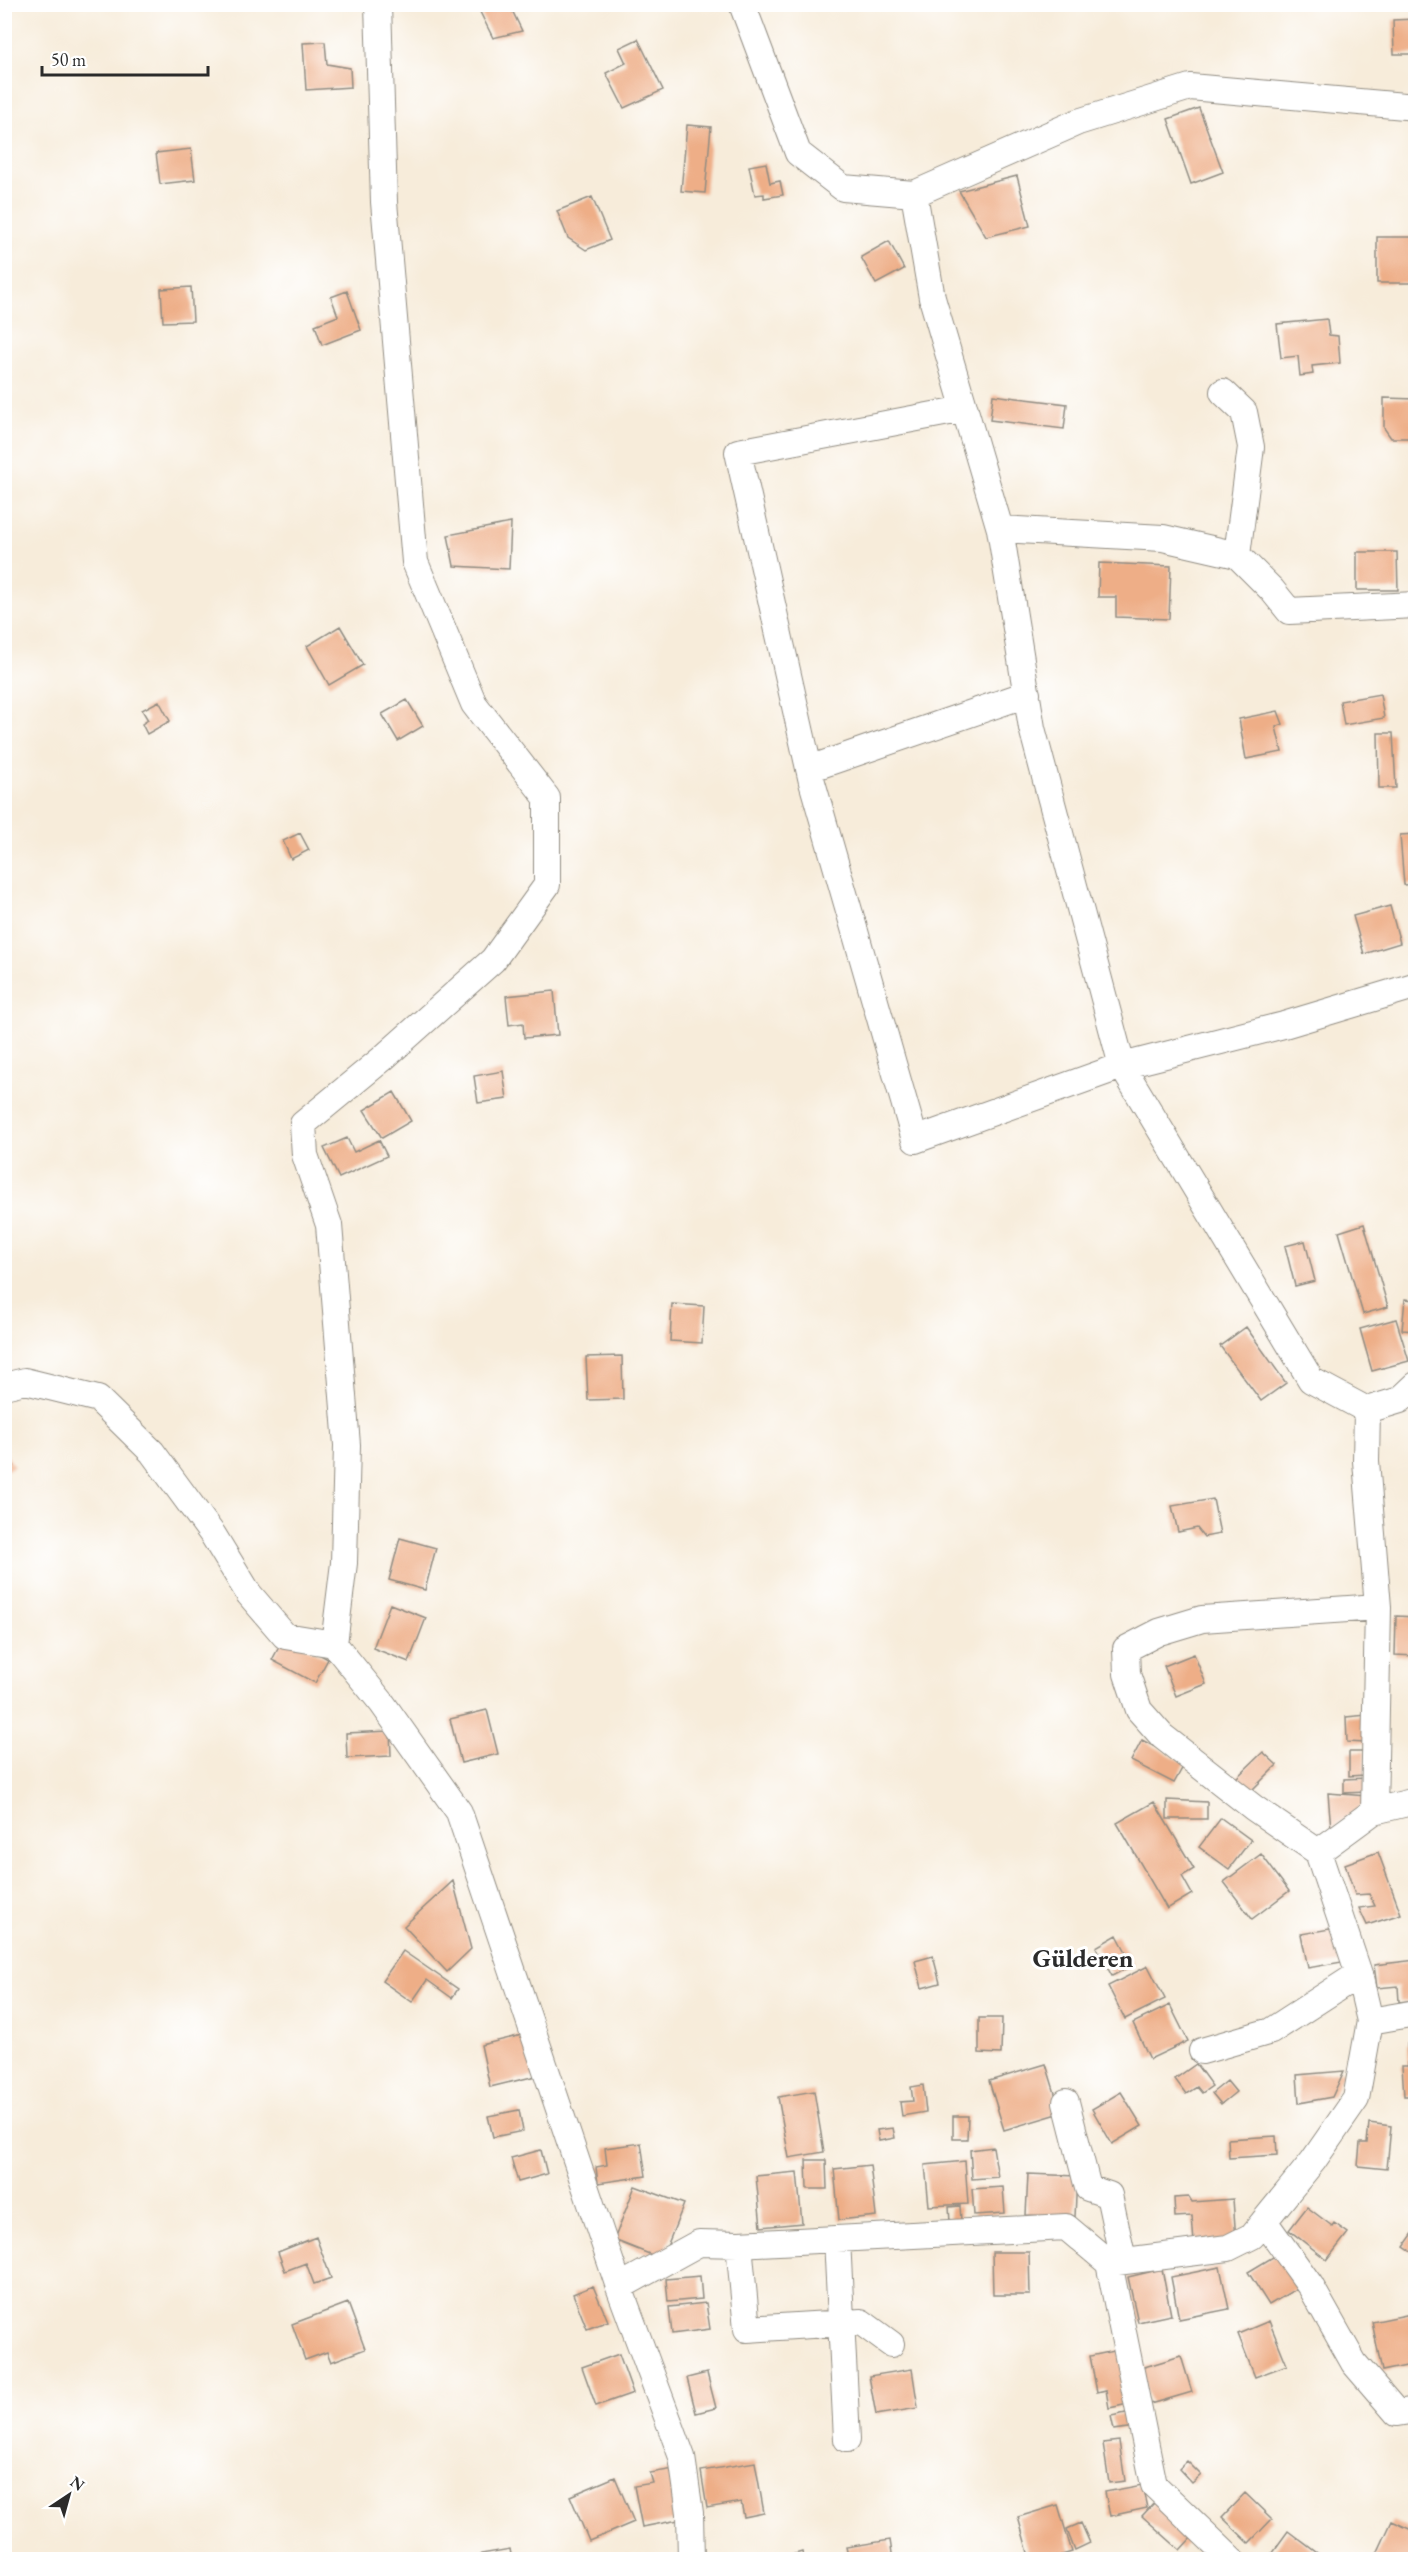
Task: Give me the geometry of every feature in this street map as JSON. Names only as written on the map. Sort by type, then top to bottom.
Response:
[{"type":"street","points":[[334,1644],[344,1563],[347,1445],[329,1225],[305,1155],[303,1124],[382,1059],[493,960],[547,885],[547,798],[474,704],[415,562],[384,202],[378,4]]},
{"type":"street","points":[[742,4],[798,153],[843,188],[914,194],[1078,122],[1190,87],[1416,107]]},
{"type":"street","points":[[914,194],[933,298],[1000,529],[1032,728],[1122,1066],[1311,1380],[1367,1410],[1400,1400],[1416,1384]]},
{"type":"street","points":[[1223,392],[1244,412],[1251,447],[1237,555]]},
{"type":"street","points":[[965,409],[738,452],[809,769],[915,1140],[1122,1066],[1284,1025],[1415,986]]},
{"type":"street","points":[[1000,529],[1163,538],[1237,555],[1272,590],[1289,611],[1416,605]]},
{"type":"street","points":[[809,769],[1027,694]]},
{"type":"street","points":[[4,1386],[25,1381],[98,1399],[152,1452],[213,1535],[249,1594],[285,1636],[334,1644],[382,1703],[459,1812],[619,2287],[682,2457],[690,2513],[691,2559]]},
{"type":"street","points":[[1367,1410],[1366,1461],[1378,1606],[1374,1811]]},
{"type":"street","points":[[619,2287],[699,2243],[739,2244],[1066,2227],[1116,2261],[1228,2248],[1252,2236],[1313,2161],[1356,2099],[1370,2021],[1359,1974],[1318,1852],[1254,1808],[1162,1736],[1139,1710],[1126,1674],[1126,1649],[1158,1632],[1202,1619],[1378,1606]]},
{"type":"street","points":[[1318,1852],[1374,1811],[1416,1801]]},
{"type":"street","points":[[1202,2051],[1271,2031],[1359,1974]]},
{"type":"street","points":[[1370,2021],[1416,2013]]},
{"type":"street","points":[[1066,2102],[1088,2188],[1109,2195],[1116,2261],[1154,2485],[1232,2559]]},
{"type":"street","points":[[1264,2222],[1310,2285],[1354,2363],[1396,2413],[1416,2410]]},
{"type":"street","points":[[837,2239],[847,2439]]},
{"type":"street","points":[[739,2244],[747,2329],[861,2322],[891,2344]]},
{"type":"building","points":[[476,4],[509,4],[522,31],[493,38]]},
{"type":"building","points":[[1416,19],[1416,54],[1394,54],[1393,20]]},
{"type":"building","points":[[638,39],[663,90],[624,108],[606,73],[626,63],[619,48]]},
{"type":"building","points":[[325,42],[327,64],[350,68],[351,87],[306,90],[303,43]]},
{"type":"building","points":[[1199,108],[1223,172],[1191,184],[1168,119]]},
{"type":"building","points":[[687,125],[711,127],[705,193],[681,191]]},
{"type":"building","points":[[191,149],[195,180],[160,184],[156,153]]},
{"type":"building","points":[[766,163],[770,183],[780,181],[783,195],[764,198],[764,194],[755,195],[749,166]]},
{"type":"building","points":[[1017,176],[1030,226],[986,237],[959,191]]},
{"type":"building","points":[[592,197],[610,240],[586,250],[568,238],[557,211]]},
{"type":"building","points":[[1377,237],[1416,237],[1416,283],[1377,283]]},
{"type":"building","points":[[889,241],[904,269],[876,284],[861,257]]},
{"type":"building","points":[[191,287],[193,321],[163,322],[161,289]]},
{"type":"building","points":[[347,291],[361,330],[322,345],[315,325],[338,316],[331,297]]},
{"type":"building","points":[[1327,319],[1329,335],[1338,336],[1340,363],[1312,366],[1313,374],[1300,376],[1298,356],[1281,358],[1277,324]]},
{"type":"building","points":[[993,395],[1067,404],[1064,429],[990,420]]},
{"type":"building","points":[[1384,398],[1416,399],[1416,438],[1391,438],[1384,428]]},
{"type":"building","points":[[511,523],[509,569],[454,566],[448,535]]},
{"type":"building","points":[[1357,552],[1397,552],[1398,590],[1357,590]]},
{"type":"building","points":[[1099,563],[1171,566],[1169,619],[1116,617],[1116,597],[1098,597]]},
{"type":"building","points":[[340,626],[363,665],[329,685],[307,646]]},
{"type":"building","points":[[1380,694],[1384,718],[1344,725],[1340,701]]},
{"type":"building","points":[[407,700],[423,726],[398,741],[382,714]]},
{"type":"building","points":[[159,701],[170,721],[147,734],[142,724],[148,720],[142,710]]},
{"type":"building","points":[[1278,711],[1283,724],[1276,727],[1282,752],[1246,759],[1239,719]]},
{"type":"building","points":[[1378,733],[1393,733],[1396,788],[1379,788]]},
{"type":"building","points":[[300,833],[309,850],[291,859],[283,841]]},
{"type":"building","points":[[1416,834],[1416,884],[1404,885],[1400,835]]},
{"type":"building","points":[[1390,906],[1400,943],[1364,954],[1353,916]]},
{"type":"building","points":[[554,991],[558,1035],[524,1038],[523,1023],[509,1025],[506,996]]},
{"type":"building","points":[[503,1071],[507,1099],[478,1103],[474,1076]]},
{"type":"building","points":[[394,1092],[411,1121],[382,1138],[364,1110]]},
{"type":"building","points":[[347,1138],[354,1152],[379,1140],[387,1156],[339,1178],[324,1148]]},
{"type":"building","points":[[1364,1224],[1388,1307],[1363,1314],[1339,1232]]},
{"type":"building","points":[[1305,1241],[1315,1281],[1295,1286],[1285,1246]]},
{"type":"building","points":[[1405,1299],[1416,1300],[1416,1331],[1402,1330]]},
{"type":"building","points":[[672,1304],[704,1306],[702,1343],[670,1341]]},
{"type":"building","points":[[1396,1319],[1409,1361],[1372,1371],[1360,1329]]},
{"type":"building","points":[[1246,1327],[1286,1383],[1261,1401],[1220,1346]]},
{"type":"building","points":[[622,1356],[623,1399],[588,1400],[586,1357]]},
{"type":"building","points":[[4,1451],[14,1466],[4,1472]]},
{"type":"building","points":[[1213,1499],[1220,1534],[1204,1537],[1197,1528],[1178,1532],[1172,1506]]},
{"type":"building","points":[[400,1538],[436,1548],[425,1590],[389,1580]]},
{"type":"building","points":[[390,1604],[426,1618],[409,1662],[373,1648]]},
{"type":"building","points":[[1396,1616],[1416,1617],[1416,1656],[1395,1655]]},
{"type":"building","points":[[285,1636],[328,1659],[315,1683],[272,1660]]},
{"type":"building","points":[[1194,1654],[1206,1684],[1176,1696],[1164,1666]]},
{"type":"building","points":[[487,1710],[498,1754],[461,1763],[450,1719]]},
{"type":"building","points":[[1367,1715],[1366,1743],[1347,1742],[1346,1717]]},
{"type":"building","points":[[390,1731],[391,1756],[347,1758],[346,1733]]},
{"type":"building","points":[[1142,1740],[1185,1763],[1174,1783],[1131,1761]]},
{"type":"building","points":[[1263,1752],[1277,1765],[1249,1793],[1235,1779]]},
{"type":"building","points":[[1349,1752],[1365,1752],[1365,1775],[1349,1776]]},
{"type":"building","points":[[1367,1778],[1367,1792],[1344,1793],[1344,1779]]},
{"type":"building","points":[[1328,1793],[1367,1796],[1365,1804],[1331,1829]]},
{"type":"building","points":[[1167,1800],[1207,1802],[1207,1819],[1167,1819]]},
{"type":"building","points":[[1154,1802],[1194,1869],[1182,1876],[1192,1894],[1167,1909],[1117,1823]]},
{"type":"building","points":[[1221,1818],[1251,1840],[1229,1869],[1199,1847]]},
{"type":"building","points":[[1378,1852],[1401,1914],[1367,1925],[1359,1908],[1375,1906],[1369,1894],[1355,1895],[1345,1864]]},
{"type":"building","points":[[1261,1854],[1289,1891],[1252,1919],[1224,1882]]},
{"type":"building","points":[[453,1881],[471,1949],[447,1972],[404,1926]]},
{"type":"building","points":[[1335,1928],[1342,1962],[1308,1968],[1301,1934]]},
{"type":"building","points":[[1117,1935],[1133,1965],[1112,1976],[1096,1947]]},
{"type":"building","points":[[403,1951],[458,1989],[452,1998],[427,1980],[412,2002],[382,1981]]},
{"type":"building","points":[[933,1956],[940,1983],[922,1988],[915,1961]]},
{"type":"building","points":[[1416,1960],[1416,2000],[1399,2002],[1398,1986],[1377,1988],[1374,1965]]},
{"type":"building","points":[[1148,1966],[1165,1999],[1125,2019],[1108,1986]]},
{"type":"building","points":[[1170,2005],[1188,2041],[1150,2059],[1133,2023]]},
{"type":"building","points":[[979,2018],[1002,2018],[1001,2054],[979,2053]]},
{"type":"building","points":[[526,2034],[536,2076],[490,2087],[481,2045]]},
{"type":"building","points":[[1407,2044],[1416,2044],[1416,2096],[1404,2096],[1402,2066],[1408,2066]]},
{"type":"building","points":[[1046,2064],[1061,2113],[1004,2130],[989,2081]]},
{"type":"building","points":[[1196,2064],[1212,2086],[1202,2093],[1197,2087],[1186,2094],[1175,2079]]},
{"type":"building","points":[[1344,2071],[1332,2097],[1299,2103],[1297,2075]]},
{"type":"building","points":[[1227,2081],[1236,2092],[1221,2104],[1212,2093]]},
{"type":"building","points":[[923,2085],[926,2112],[902,2116],[900,2102],[913,2101],[911,2087]]},
{"type":"building","points":[[814,2091],[824,2152],[789,2158],[778,2097]]},
{"type":"building","points":[[1121,2092],[1142,2126],[1112,2144],[1092,2109]]},
{"type":"building","points":[[519,2110],[523,2131],[493,2137],[488,2116]]},
{"type":"building","points":[[953,2116],[968,2116],[967,2139],[953,2139]]},
{"type":"building","points":[[1369,2123],[1391,2126],[1387,2169],[1358,2166],[1360,2143],[1367,2143]]},
{"type":"building","points":[[893,2128],[895,2138],[879,2141],[877,2130]]},
{"type":"building","points":[[1276,2136],[1277,2155],[1229,2158],[1228,2139]]},
{"type":"building","points":[[641,2143],[646,2176],[598,2183],[596,2167],[607,2165],[605,2148]]},
{"type":"building","points":[[993,2147],[998,2177],[972,2179],[970,2150]]},
{"type":"building","points":[[541,2150],[547,2174],[518,2182],[511,2158]]},
{"type":"building","points":[[806,2160],[826,2160],[827,2189],[807,2189]]},
{"type":"building","points":[[965,2161],[968,2204],[929,2206],[925,2165]]},
{"type":"building","points":[[870,2165],[876,2216],[839,2220],[834,2169]]},
{"type":"building","points":[[797,2172],[802,2223],[761,2227],[756,2176]]},
{"type":"building","points":[[1028,2174],[1077,2176],[1075,2217],[1026,2215]]},
{"type":"building","points":[[635,2186],[684,2204],[662,2259],[614,2240]]},
{"type":"building","points":[[1003,2187],[1005,2213],[974,2215],[972,2189]]},
{"type":"building","points":[[1189,2197],[1192,2202],[1233,2199],[1236,2240],[1194,2243],[1192,2216],[1175,2217],[1174,2198]]},
{"type":"building","points":[[960,2206],[961,2221],[950,2222],[949,2207]]},
{"type":"building","points":[[1307,2207],[1332,2226],[1334,2223],[1348,2233],[1327,2260],[1289,2230]]},
{"type":"building","points":[[1416,2229],[1416,2254],[1404,2246]]},
{"type":"building","points":[[316,2237],[331,2278],[314,2284],[306,2263],[285,2271],[278,2252]]},
{"type":"building","points":[[992,2252],[1029,2252],[1030,2295],[993,2295]]},
{"type":"building","points":[[1278,2254],[1299,2287],[1269,2305],[1248,2272]]},
{"type":"building","points":[[1220,2267],[1229,2309],[1179,2319],[1171,2277]]},
{"type":"building","points":[[1162,2269],[1171,2315],[1138,2322],[1128,2277]]},
{"type":"building","points":[[700,2276],[702,2299],[668,2302],[666,2279]]},
{"type":"building","points":[[593,2286],[608,2321],[587,2329],[573,2294]]},
{"type":"building","points":[[348,2303],[365,2349],[331,2362],[327,2352],[305,2360],[292,2324]]},
{"type":"building","points":[[706,2303],[710,2329],[672,2334],[669,2307]]},
{"type":"building","points":[[1416,2313],[1416,2364],[1382,2371],[1372,2322]]},
{"type":"building","points":[[1269,2321],[1287,2365],[1255,2377],[1238,2334]]},
{"type":"building","points":[[1119,2350],[1133,2403],[1109,2408],[1106,2390],[1097,2392],[1090,2356]]},
{"type":"building","points":[[619,2354],[633,2393],[596,2406],[582,2367]]},
{"type":"building","points":[[1181,2356],[1192,2392],[1151,2404],[1141,2368]]},
{"type":"building","points":[[912,2369],[918,2408],[876,2415],[869,2376]]},
{"type":"building","points":[[707,2373],[716,2408],[696,2413],[687,2378]]},
{"type":"building","points":[[1131,2412],[1134,2427],[1114,2430],[1111,2416]]},
{"type":"building","points":[[1119,2441],[1125,2481],[1109,2483],[1103,2443]]},
{"type":"building","points":[[1187,2461],[1201,2475],[1192,2483],[1179,2469]]},
{"type":"building","points":[[755,2462],[764,2513],[744,2517],[741,2502],[707,2508],[701,2471]]},
{"type":"building","points":[[674,2469],[684,2519],[642,2527],[634,2486],[653,2483],[650,2473]]},
{"type":"building","points":[[615,2477],[634,2522],[589,2541],[570,2496]]},
{"type":"building","points":[[1142,2485],[1147,2508],[1110,2516],[1105,2492]]},
{"type":"building","points":[[1245,2493],[1272,2519],[1249,2543],[1222,2517]]},
{"type":"building","points":[[1155,2502],[1192,2537],[1180,2550],[1142,2516]]},
{"type":"building","points":[[1058,2505],[1072,2552],[1046,2560],[1030,2560],[1018,2517]]},
{"type":"building","points":[[1392,2521],[1416,2532],[1416,2546],[1409,2560],[1374,2560]]},
{"type":"building","points":[[1081,2523],[1090,2543],[1075,2550],[1067,2529]]},
{"type":"building","points":[[1288,2531],[1321,2556],[1318,2560],[1267,2560]]},
{"type":"building","points":[[890,2540],[893,2560],[849,2560],[846,2547]]},
{"type":"building","points":[[510,2549],[512,2560],[482,2560],[481,2554]]},
{"type":"building","points":[[802,2552],[804,2560],[778,2560],[778,2559]]},
{"type":"building","points":[[630,2554],[631,2560],[616,2560],[615,2555]]},
{"type":"district","name":"Gülderen","points":[[1083,1958]]}]
